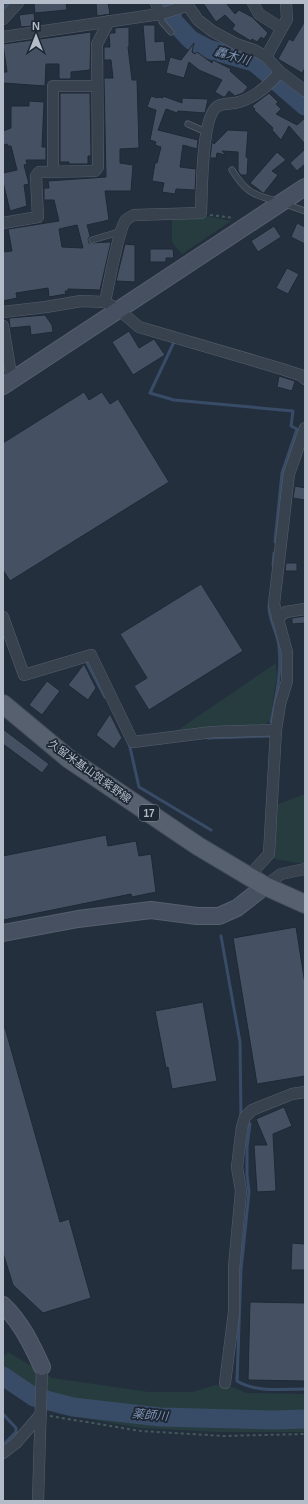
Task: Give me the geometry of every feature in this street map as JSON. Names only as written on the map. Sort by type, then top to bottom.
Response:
[{"type":"main road","name":"久留米基山筑紫野線","points":[[3,704],[69,759],[198,846],[265,886],[305,904]]},
{"type":"street","points":[[3,19],[18,3]]},
{"type":"street","points":[[156,3],[160,14]]},
{"type":"street","points":[[253,3],[259,14],[281,28]]},
{"type":"street","points":[[266,57],[287,19],[286,3]]},
{"type":"street","points":[[3,37],[160,14],[185,6],[198,20],[212,31],[236,44],[254,50],[266,57],[280,72],[305,91]]},
{"type":"street","points":[[3,223],[38,217],[36,176],[39,172],[95,171],[98,167],[97,44],[109,22]]},
{"type":"street","points":[[105,302],[120,232],[126,220],[134,215],[201,214],[204,148],[206,132],[212,112],[218,106],[247,100],[270,84],[280,72]]},
{"type":"street","points":[[53,172],[53,86],[97,86]]},
{"type":"street","points":[[3,326],[7,383],[305,187]]},
{"type":"street","points":[[3,312],[81,301],[105,302],[119,310],[139,327],[282,369],[303,376],[305,379]]},
{"type":"street","points":[[249,876],[269,854],[276,730],[280,704],[287,680],[287,652],[274,604],[289,474],[304,434]]},
{"type":"street","points":[[277,618],[286,612],[305,609]]},
{"type":"street","points":[[3,617],[24,675],[91,655],[133,742],[212,732],[276,730]]},
{"type":"street","points":[[3,933],[78,919],[151,910],[197,916],[219,916],[237,908],[281,874],[305,869]]},
{"type":"street","points":[[225,1383],[234,1312],[234,1266],[241,1191],[237,1167],[244,1122],[252,1110],[292,1094],[305,1092]]},
{"type":"street","points":[[3,1305],[24,1332],[42,1367],[38,1501]]},
{"type":"street","points":[[3,1453],[16,1443],[41,1411]]},
{"type":"lane","points":[[160,14],[162,22],[171,32]]},
{"type":"lane","points":[[188,124],[206,132]]},
{"type":"lane","points":[[232,170],[242,187],[249,191],[264,198],[281,202],[305,211]]},
{"type":"lane","points":[[92,240],[120,232]]},
{"type":"path","points":[[201,214],[234,218],[240,214]]},
{"type":"path","points":[[41,1411],[79,1422],[141,1431],[224,1436],[305,1434]]},
{"type":"green space","points":[[206,216],[231,221],[182,254],[172,242],[172,217]]},
{"type":"green space","points":[[276,663],[277,676],[270,720],[263,726],[175,732]]},
{"type":"green space","points":[[305,794],[305,864],[274,859],[278,804]]},
{"type":"green space","points":[[8,1352],[52,1378],[149,1392],[193,1392],[215,1385],[232,1387],[247,1393],[305,1394],[305,1411],[263,1412],[115,1406],[66,1399],[17,1380],[3,1368],[3,1357]]},
{"type":"green space","points":[[49,1412],[144,1423],[305,1428],[305,1432],[218,1432],[140,1428]]},
{"type":"building","points":[[34,3],[66,3],[67,10],[35,13]]},
{"type":"building","points":[[96,3],[108,3],[110,14],[97,16]]},
{"type":"building","points":[[203,3],[226,3],[235,14],[239,10],[252,17],[268,33],[264,39],[261,37],[257,42],[252,39],[251,41],[232,29],[235,25],[225,15],[216,22]]},
{"type":"building","points":[[34,13],[35,23],[31,23],[32,26],[21,27],[19,15]]},
{"type":"building","points":[[305,21],[305,68],[302,73],[278,59],[289,39],[293,41]]},
{"type":"building","points":[[143,25],[155,25],[155,42],[164,41],[166,61],[146,62]]},
{"type":"building","points":[[129,27],[128,47],[132,80],[137,80],[139,148],[120,149],[120,163],[133,165],[131,191],[105,191],[109,220],[87,225],[90,236],[88,239],[89,243],[111,242],[100,290],[68,289],[68,291],[65,291],[66,294],[49,297],[48,288],[16,293],[17,298],[3,301],[3,252],[12,251],[8,229],[59,221],[54,200],[44,200],[44,188],[49,188],[48,181],[106,177],[104,78],[113,78],[111,60],[104,60],[104,47],[110,47],[109,35],[111,33],[115,33],[115,28]],"holes":[[[77,225],[83,248],[62,247],[59,229]]]},
{"type":"building","points":[[91,32],[90,70],[71,72],[71,79],[59,79],[59,64],[46,64],[45,86],[3,83],[3,72],[7,72],[3,44]]},
{"type":"building","points":[[194,43],[192,52],[195,54],[197,52],[212,63],[213,60],[231,69],[230,71],[248,87],[243,93],[235,96],[229,91],[225,97],[223,97],[215,92],[222,80],[199,70],[189,62],[184,78],[166,73],[170,57],[181,60]]},
{"type":"building","points":[[60,93],[90,93],[91,156],[88,156],[88,164],[69,164],[69,162],[60,162]]},
{"type":"building","points":[[269,93],[278,102],[276,104],[281,109],[276,114],[297,125],[305,118],[305,144],[289,126],[281,140],[272,130],[273,128],[254,110],[255,109],[252,106]]},
{"type":"building","points":[[151,96],[163,98],[163,96],[182,103],[182,98],[208,99],[205,113],[178,111],[177,113],[166,109],[158,130],[198,140],[197,149],[183,145],[180,167],[196,169],[195,190],[176,189],[175,194],[162,192],[164,183],[152,181],[155,163],[157,163],[161,147],[155,145],[156,142],[150,140],[156,110],[147,107]]},
{"type":"building","points":[[29,101],[44,102],[42,147],[46,147],[46,160],[26,160],[27,164],[24,165],[29,184],[24,185],[27,206],[10,211],[3,182],[3,173],[17,170],[11,146],[8,146],[7,144],[3,145],[3,131],[11,128],[11,106],[29,106]]},
{"type":"building","points":[[228,130],[248,131],[246,157],[248,158],[247,175],[241,175],[238,171],[238,152],[222,151],[226,155],[217,153],[216,158],[210,158],[212,142],[214,144]]},
{"type":"building","points":[[305,149],[305,164],[297,171],[290,163]]},
{"type":"building","points":[[277,152],[286,160],[272,171],[278,175],[263,193],[250,183]]},
{"type":"building","points":[[297,223],[305,227],[305,244],[291,237]]},
{"type":"building","points":[[274,226],[281,237],[258,252],[251,241]]},
{"type":"building","points":[[125,244],[135,245],[135,282],[116,281]]},
{"type":"building","points":[[150,249],[173,249],[174,258],[166,258],[166,262],[150,262]]},
{"type":"building","points":[[287,268],[299,274],[288,294],[276,288]]},
{"type":"building","points":[[45,315],[52,325],[53,332],[31,335],[30,326],[10,328],[9,318]]},
{"type":"building","points":[[129,331],[139,348],[154,339],[165,355],[133,375],[112,342]]},
{"type":"building","points":[[279,376],[295,381],[292,391],[277,387]]},
{"type":"building","points":[[84,392],[89,400],[102,392],[110,404],[118,399],[169,482],[10,581],[3,570],[3,443]]},
{"type":"building","points":[[295,486],[305,488],[305,500],[293,498]]},
{"type":"building","points":[[286,563],[297,563],[297,571],[285,571]]},
{"type":"building","points":[[201,584],[243,651],[149,710],[134,686],[147,678],[120,634]]},
{"type":"building","points":[[305,616],[305,623],[292,624],[292,618]]},
{"type":"building","points":[[84,664],[96,688],[88,700],[68,685]]},
{"type":"building","points":[[47,681],[60,691],[42,715],[29,705]]},
{"type":"building","points":[[110,714],[122,738],[114,749],[96,735]]},
{"type":"building","points":[[3,729],[49,764],[42,773],[3,744]]},
{"type":"building","points":[[106,835],[108,846],[136,841],[139,856],[151,854],[156,892],[132,897],[131,894],[3,920],[3,856]]},
{"type":"building","points":[[296,927],[305,984],[305,1076],[257,1084],[233,938]]},
{"type":"building","points":[[203,1002],[217,1081],[172,1089],[168,1067],[166,1068],[155,1011]]},
{"type":"building","points":[[3,1028],[5,1028],[60,1222],[69,1219],[91,1298],[43,1313],[13,1285],[3,1253]]},
{"type":"building","points":[[284,1107],[292,1126],[273,1134],[276,1191],[257,1192],[254,1145],[267,1145],[256,1119]]},
{"type":"building","points":[[292,1243],[305,1244],[305,1270],[291,1270]]},
{"type":"building","points":[[250,1302],[305,1303],[305,1381],[248,1380]]},
{"type":"waterway","points":[[3,6],[6,3]]},
{"type":"waterway","name":"轟木川","points":[[167,3],[174,22],[191,40],[208,49],[254,62],[305,106]]},
{"type":"waterway","points":[[174,342],[150,393],[174,400],[293,411],[291,426],[297,429],[282,473],[275,542]]},
{"type":"waterway","points":[[273,565],[274,553]]},
{"type":"waterway","points":[[269,605],[270,616],[277,636],[280,657],[278,685],[271,722]]},
{"type":"waterway","points":[[86,661],[105,697]]},
{"type":"waterway","points":[[208,738],[272,736]]},
{"type":"waterway","points":[[129,743],[139,787],[211,830]]},
{"type":"waterway","points":[[221,936],[240,1042],[241,1118]]},
{"type":"waterway","points":[[246,1121],[250,1124],[247,1147],[247,1175],[249,1192],[241,1270],[237,1381],[245,1385],[261,1389],[305,1389]]},
{"type":"waterway","name":"薬師川","points":[[3,1376],[34,1397],[73,1407],[160,1417],[274,1420],[305,1419]]},
{"type":"waterway","points":[[3,1414],[16,1428],[16,1432],[3,1445]]}]
